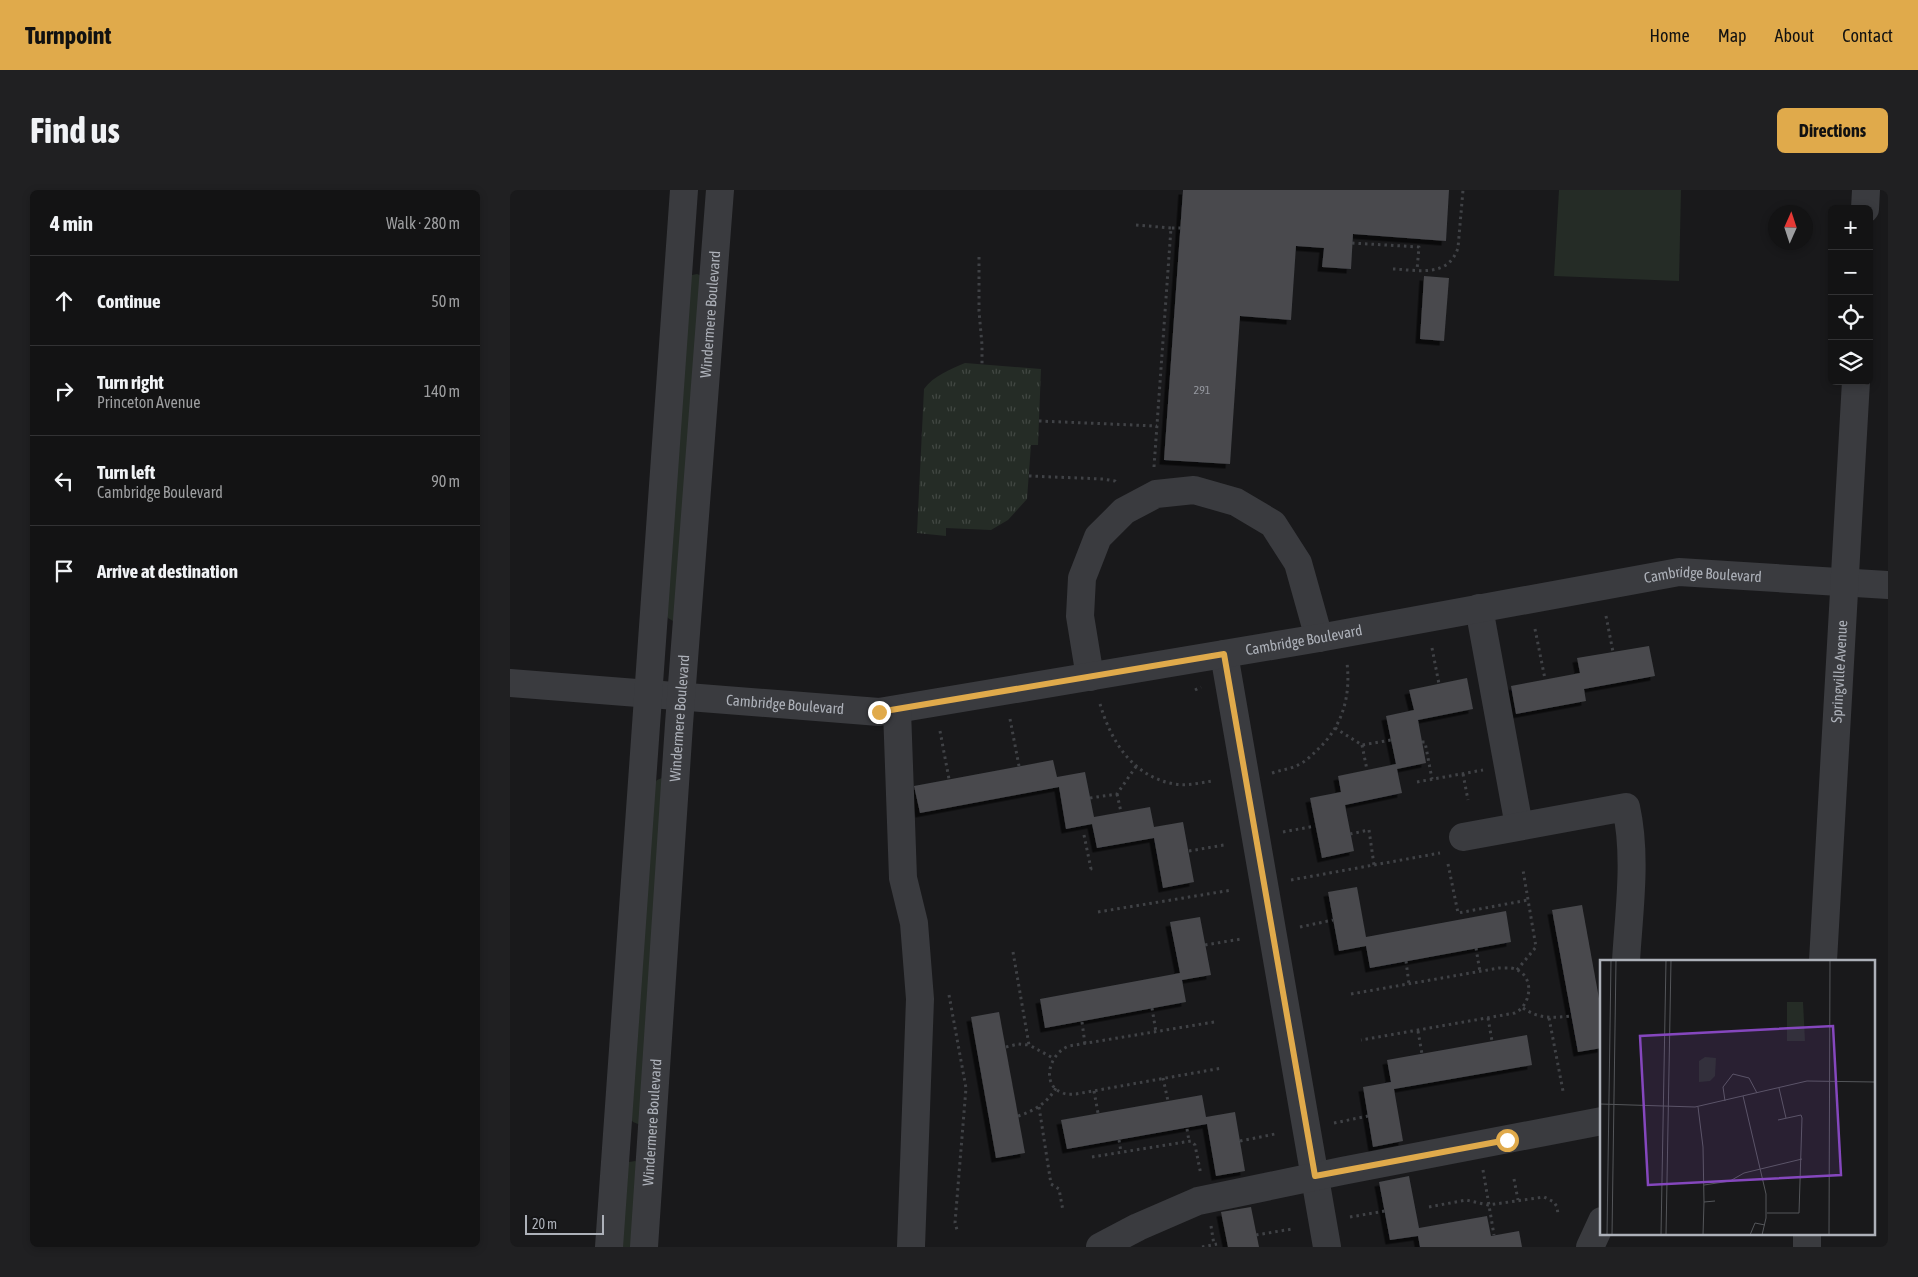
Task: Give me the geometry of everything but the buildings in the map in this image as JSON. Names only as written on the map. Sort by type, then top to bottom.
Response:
[{"type":"street","points":[[609,1247],[684,190]]},
{"type":"street","name":"Windermere Boulevard","points":[[644,1247],[682,697],[720,190]]},
{"type":"street","points":[[1865,205],[1866,190]]},
{"type":"street","points":[[682,220],[718,224]]},
{"type":"street","name":"Springville Avenue","points":[[1823,960],[1856,385]]},
{"type":"street","points":[[1090,677],[1080,616],[1082,578],[1098,537],[1124,512],[1156,494],[1194,490],[1236,502],[1273,524],[1298,563],[1319,638]]},
{"type":"street","name":"Cambridge Boulevard","points":[[510,683],[879,712],[1319,638],[1678,572],[1888,585]]},
{"type":"street","points":[[1479,608],[1519,826]]},
{"type":"street","points":[[1224,654],[1327,1247]]},
{"type":"street","points":[[897,710],[903,878],[914,923],[920,999],[911,1247]]},
{"type":"street","points":[[1462,837],[1626,807],[1630,826],[1632,864],[1626,960]]},
{"type":"street","points":[[1100,1247],[1138,1227],[1198,1201],[1315,1176],[1600,1121]]},
{"type":"street","points":[[616,1144],[651,1146]]},
{"type":"street","points":[[1590,1247],[1600,1225]]},
{"type":"street","points":[[1807,1247],[1808,1234]]},
{"type":"path","points":[[1393,269],[1433,271],[1442,268],[1456,256],[1462,190]]},
{"type":"path","points":[[1136,225],[1181,228]]},
{"type":"path","points":[[1154,475],[1172,228]]},
{"type":"path","points":[[1352,243],[1419,247],[1417,270]]},
{"type":"path","points":[[979,257],[979,311],[982,364]]},
{"type":"path","points":[[1038,421],[1157,426]]},
{"type":"path","points":[[1029,476],[1103,479],[1115,481],[1123,488]]},
{"type":"path","points":[[1606,616],[1613,652]]},
{"type":"path","points":[[1535,629],[1545,679]]},
{"type":"path","points":[[1432,648],[1439,684]]},
{"type":"path","points":[[1272,773],[1300,764],[1324,744],[1345,705],[1348,690],[1347,663]]},
{"type":"path","points":[[1195,690],[1201,687]]},
{"type":"path","points":[[1100,704],[1109,731],[1116,744],[1124,754],[1145,771],[1174,784],[1212,781]]},
{"type":"path","points":[[1010,719],[1019,766]]},
{"type":"path","points":[[1334,728],[1362,745],[1391,740]]},
{"type":"path","points":[[940,731],[949,779]]},
{"type":"path","points":[[1422,742],[1425,742],[1432,779]]},
{"type":"path","points":[[1362,745],[1367,770]]},
{"type":"path","points":[[1121,812],[1118,794],[1137,765]]},
{"type":"path","points":[[1417,782],[1492,768]]},
{"type":"path","points":[[1463,774],[1468,800]]},
{"type":"path","points":[[1090,798],[1118,794]]},
{"type":"path","points":[[1283,832],[1315,826]]},
{"type":"path","points":[[1350,834],[1368,830],[1374,865]]},
{"type":"path","points":[[1084,835],[1091,868],[1088,869]]},
{"type":"path","points":[[1189,851],[1224,845]]},
{"type":"path","points":[[1291,880],[1440,853]]},
{"type":"path","points":[[1448,864],[1458,913],[1528,900]]},
{"type":"path","points":[[1517,970],[1536,947],[1523,870]]},
{"type":"path","points":[[1098,912],[1232,890]]},
{"type":"path","points":[[1300,927],[1334,920]]},
{"type":"path","points":[[1205,945],[1241,939]]},
{"type":"path","points":[[1476,948],[1480,972]]},
{"type":"path","points":[[1013,952],[1029,1045]]},
{"type":"path","points":[[1406,961],[1409,984]]},
{"type":"path","points":[[1351,994],[1500,968],[1517,970],[1528,984],[1527,1002],[1523,1008],[1515,1013],[1361,1040]]},
{"type":"path","points":[[949,993],[966,1088],[955,1223],[958,1233]]},
{"type":"path","points":[[1152,1008],[1156,1032]]},
{"type":"path","points":[[1523,1008],[1535,1016],[1549,1018],[1572,1016]]},
{"type":"path","points":[[1488,1018],[1492,1041]]},
{"type":"path","points":[[1549,1018],[1563,1090]]},
{"type":"path","points":[[1082,1022],[1085,1044]]},
{"type":"path","points":[[1214,1022],[1060,1050],[1053,1058],[1050,1078],[1056,1088],[1064,1094],[1076,1094],[1222,1068]]},
{"type":"path","points":[[1418,1031],[1422,1054]]},
{"type":"path","points":[[1006,1046],[1029,1045],[1053,1058]]},
{"type":"path","points":[[1163,1078],[1168,1101]]},
{"type":"path","points":[[1018,1116],[1039,1107],[1056,1088]]},
{"type":"path","points":[[1094,1091],[1098,1113]]},
{"type":"path","points":[[1039,1107],[1051,1184],[1059,1189],[1063,1211]]},
{"type":"path","points":[[1334,1123],[1368,1116]]},
{"type":"path","points":[[1187,1129],[1189,1141]]},
{"type":"path","points":[[1240,1141],[1275,1134]]},
{"type":"path","points":[[1119,1140],[1121,1152]]},
{"type":"path","points":[[1092,1157],[1189,1141],[1195,1145],[1202,1179]]},
{"type":"path","points":[[1514,1179],[1518,1200]]},
{"type":"path","points":[[1429,1207],[1466,1200],[1488,1205],[1544,1197],[1550,1198],[1557,1206],[1558,1214]]},
{"type":"path","points":[[1350,1217],[1385,1211]]},
{"type":"path","points":[[1202,1247],[1216,1244],[1210,1221]]},
{"type":"path","points":[[1256,1235],[1292,1229]]},
{"type":"green space","points":[[1559,190],[1681,190],[1679,281],[1554,276]]},
{"type":"green space","points":[[692,275],[702,276],[678,619],[673,621],[666,614],[690,279]]},
{"type":"green space","points":[[965,363],[1041,369],[1038,445],[1031,445],[1027,499],[1008,520],[991,530],[946,528],[946,536],[917,533],[924,389],[948,370]]},
{"type":"green space","points":[[662,778],[642,1123],[638,1124],[630,1118],[654,784]]},
{"type":"green space","points":[[635,1161],[640,1163],[637,1247],[621,1247],[626,1167],[629,1162]]},
{"type":"route","points":[[879,712],[1224,654],[1315,1176],[1507,1140]]}]
